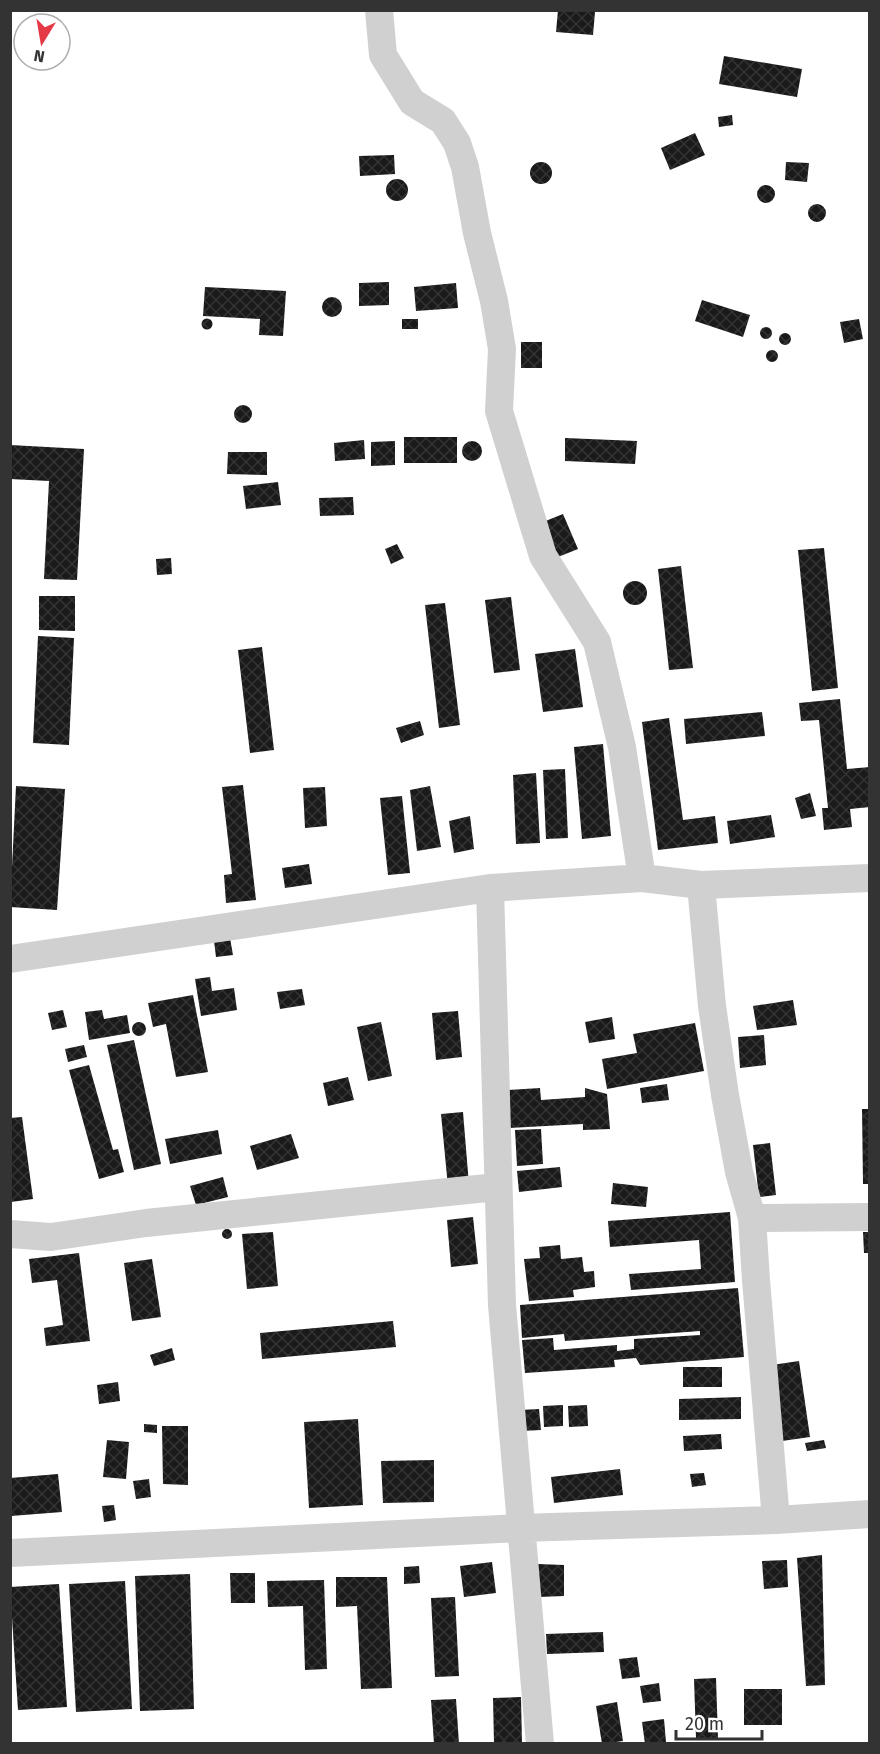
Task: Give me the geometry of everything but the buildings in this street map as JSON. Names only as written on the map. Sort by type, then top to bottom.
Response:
[{"type":"street","points":[[379,10],[382,56],[412,102],[443,121],[457,143],[465,167],[502,349],[499,411],[543,556],[597,642],[622,747],[642,878]]},
{"type":"street","points":[[10,959],[490,888],[642,878],[701,885],[870,878]]},
{"type":"street","points":[[701,885],[711,1006],[739,1172],[752,1218],[776,1520]]},
{"type":"street","points":[[490,888],[502,1305],[540,1743]]},
{"type":"street","points":[[10,1233],[51,1237],[146,1223],[497,1187]]},
{"type":"street","points":[[752,1218],[870,1217]]},
{"type":"street","points":[[10,1553],[520,1528],[776,1520],[870,1514]]}]
